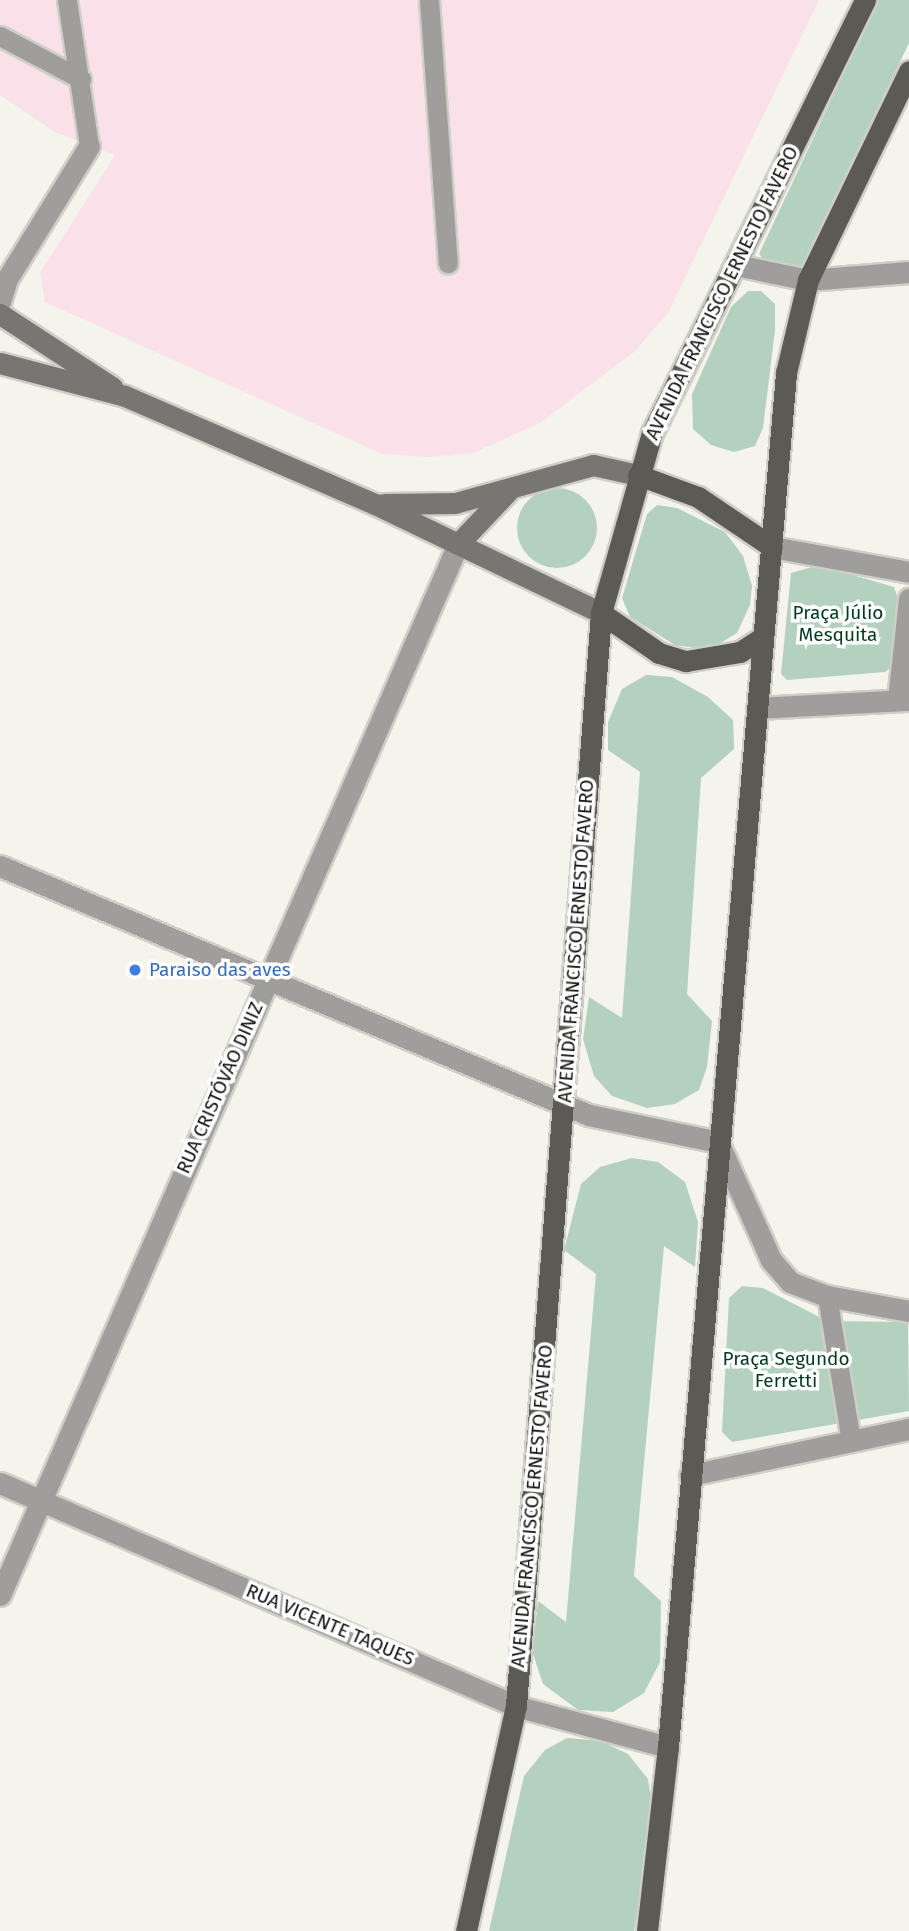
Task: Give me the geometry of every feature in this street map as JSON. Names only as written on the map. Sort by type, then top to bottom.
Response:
[{"type":"main road","name":"AVENIDA FRANCISCO ERNESTO FAVERO","points":[[466,1931],[516,1706],[601,613],[652,433],[865,0]]},
{"type":"main road","points":[[647,1931],[668,1747],[786,373],[808,280],[909,71]]},
{"type":"main road","points":[[638,475],[698,497],[772,547]]},
{"type":"main road","points":[[601,613],[659,653],[686,661],[740,652],[763,637]]},
{"type":"street","points":[[0,302],[4,281],[89,146]]},
{"type":"street","points":[[736,265],[808,280],[909,272]]},
{"type":"street","points":[[0,314],[125,396]]},
{"type":"street","points":[[0,363],[125,396],[375,504],[601,613]]},
{"type":"street","points":[[375,504],[455,503],[593,465],[638,475]]},
{"type":"street","points":[[458,544],[510,488]]},
{"type":"street","name":"RUA CRISTÓVÃO DINIZ","points":[[0,1595],[458,544]]},
{"type":"street","points":[[772,547],[909,572]]},
{"type":"street","points":[[759,708],[904,700],[909,599]]},
{"type":"street","points":[[0,866],[267,982],[589,1115],[718,1142],[771,1260],[790,1282],[827,1296],[909,1311]]},
{"type":"street","points":[[690,1475],[909,1429]]},
{"type":"street","name":"RUA VICENTE TAQUES","points":[[0,1483],[516,1706],[668,1747]]},
{"type":"lane","points":[[67,0],[89,146]]},
{"type":"lane","points":[[429,0],[448,263]]},
{"type":"lane","points":[[0,36],[81,79]]},
{"type":"lane","points":[[827,1296],[851,1441]]},
{"type":"shaded area","points":[[0,0],[819,0],[668,313],[634,352],[540,423],[473,453],[429,457],[382,454],[45,302],[40,273],[115,155],[55,132],[0,95]]},
{"type":"green space","points":[[878,0],[909,0],[909,43],[801,268],[767,264],[759,254]]},
{"type":"green space","points":[[748,291],[761,291],[775,304],[775,330],[763,428],[755,446],[734,452],[711,445],[693,429],[692,394],[731,307]]},
{"type":"green space","points":[[557,488],[572,491],[585,500],[594,513],[597,528],[594,543],[585,556],[572,565],[557,568],[542,565],[529,556],[520,543],[517,528],[520,513],[529,500],[542,491]]},
{"type":"green space","points":[[657,505],[677,508],[725,532],[743,556],[752,586],[750,605],[737,633],[709,650],[675,645],[630,617],[622,598],[647,514]]},
{"type":"green space","name":"Praça Júlio Mesquita","points":[[819,565],[894,587],[900,605],[893,666],[885,672],[787,680],[781,674],[791,573]]},
{"type":"green space","points":[[646,675],[672,677],[708,697],[733,720],[734,749],[701,778],[687,994],[712,1021],[707,1067],[699,1090],[675,1104],[647,1108],[612,1096],[594,1076],[583,1039],[589,997],[622,1018],[640,772],[608,750],[608,722],[622,689]]},
{"type":"green space","points":[[632,1158],[658,1162],[685,1182],[698,1222],[695,1267],[664,1246],[639,1517],[634,1576],[661,1601],[660,1662],[644,1693],[613,1712],[578,1710],[543,1684],[532,1651],[538,1601],[566,1622],[596,1274],[564,1250],[581,1184],[600,1167]]},
{"type":"green space","name":"Praça Segundo Ferretti","points":[[742,1286],[763,1288],[827,1321],[908,1322],[909,1411],[732,1442],[722,1432],[729,1298]]},
{"type":"green space","points":[[567,1738],[601,1741],[628,1754],[648,1779],[653,1812],[634,1931],[489,1931],[524,1776],[545,1750]]},
{"type":"place","name":"Paraiso das aves","points":[[135,970]]}]
